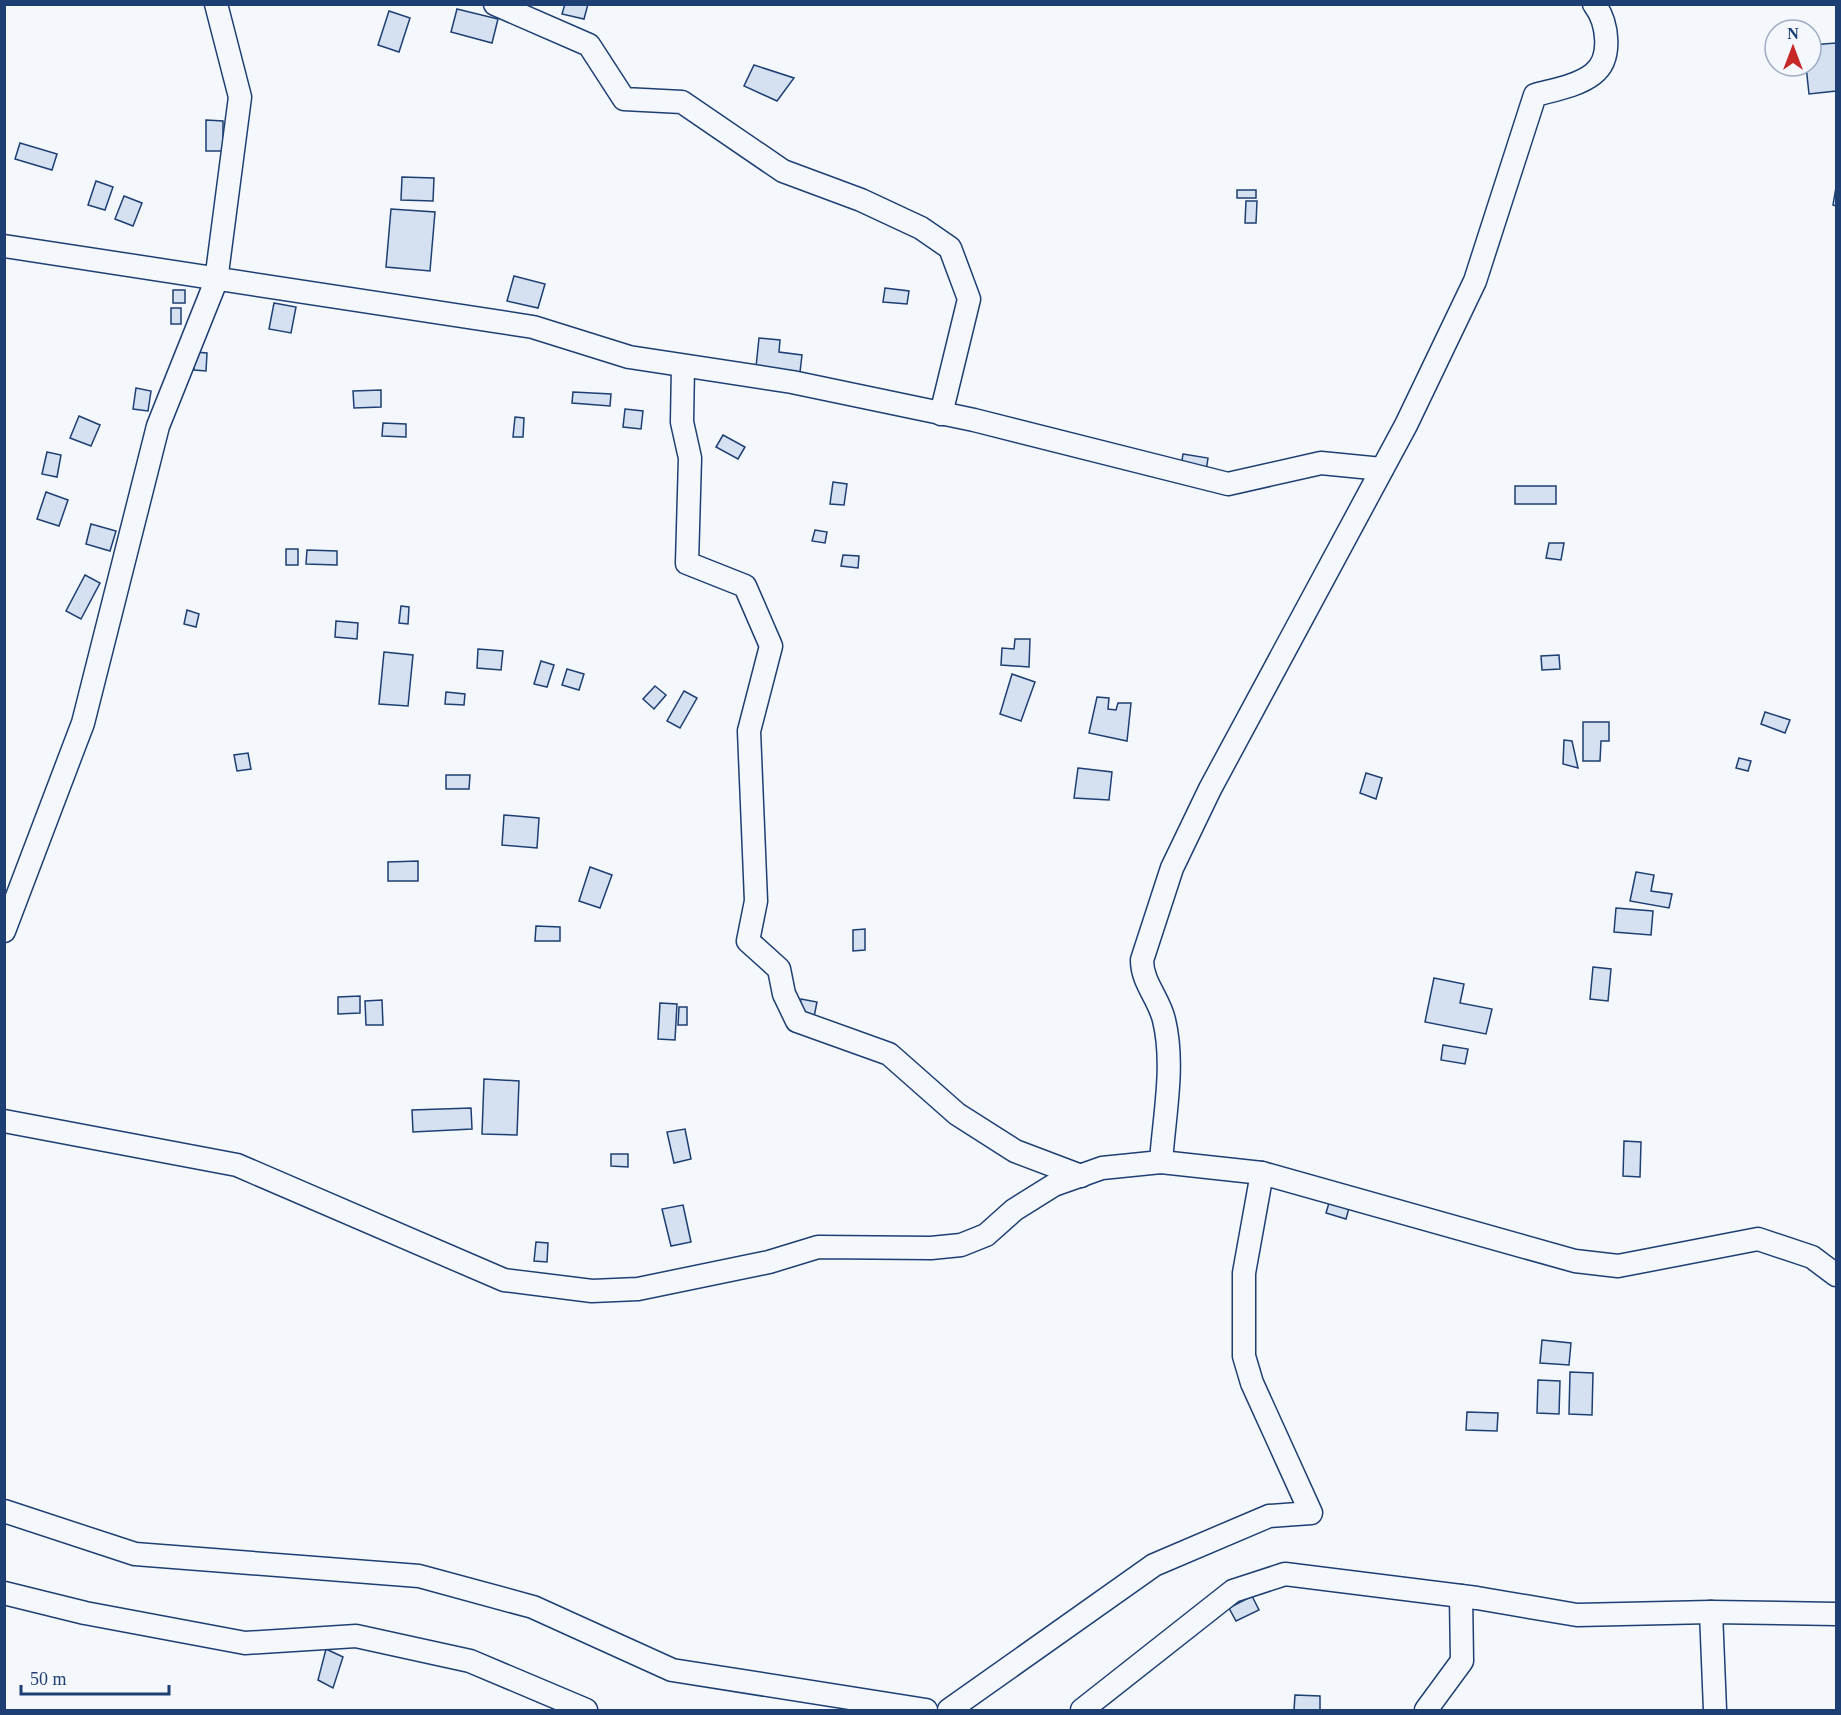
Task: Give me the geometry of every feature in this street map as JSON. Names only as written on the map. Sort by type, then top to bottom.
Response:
[{"type":"street","points":[[4,931],[83,723],[158,426],[216,281],[240,98],[216,4]]},
{"type":"street","points":[[495,4],[589,45],[624,99],[682,102],[783,171],[861,200],[921,228],[950,248],[969,299],[941,414]]},
{"type":"street","points":[[1161,1162],[1169,1053],[1164,1018],[1142,974],[1142,960],[1172,868],[1205,799],[1382,469],[1475,281],[1535,95],[1594,74],[1605,55],[1606,35],[1601,13],[1594,4]]},
{"type":"street","points":[[4,246],[216,281],[533,327],[629,357],[792,382],[941,414],[1228,484],[1320,464],[1382,469]]},
{"type":"street","points":[[683,366],[682,422],[690,458],[687,563],[745,586],[771,646],[749,731],[756,900],[748,941],[779,969],[784,994],[797,1021],[889,1054],[957,1114],[1016,1150],[1081,1176]]},
{"type":"street","points":[[4,1121],[237,1165],[504,1280],[592,1291],[638,1289],[769,1262],[818,1247],[931,1248],[961,1245],[986,1235],[1014,1210],[1054,1185],[1102,1168],[1161,1162],[1262,1173],[1575,1261],[1618,1266],[1758,1239],[1812,1257],[1836,1275]]},
{"type":"street","points":[[949,1710],[1154,1565],[1269,1516],[1311,1513],[1252,1383],[1244,1356],[1244,1274],[1262,1173]]},
{"type":"street","points":[[4,1511],[135,1554],[419,1576],[533,1607],[672,1670],[927,1710]]},
{"type":"street","points":[[1082,1710],[1233,1591],[1285,1574],[1461,1596],[1577,1615],[1711,1612],[1836,1614]]},
{"type":"street","points":[[4,1593],[85,1613],[245,1643],[356,1636],[470,1661],[586,1710]]},
{"type":"street","points":[[1426,1710],[1462,1661],[1461,1596]]},
{"type":"street","points":[[1711,1612],[1715,1710]]},
{"type":"building","points":[[565,4],[588,4],[584,19],[562,14]]},
{"type":"building","points":[[457,9],[498,19],[492,43],[451,32]]},
{"type":"building","points":[[389,11],[410,18],[399,52],[378,45]]},
{"type":"building","points":[[1836,43],[1836,91],[1809,94],[1807,78],[1823,78],[1823,44]]},
{"type":"building","points":[[754,65],[794,78],[777,101],[744,86]]},
{"type":"building","points":[[206,120],[223,121],[223,151],[206,151]]},
{"type":"building","points":[[20,143],[57,154],[52,170],[15,159]]},
{"type":"building","points":[[402,177],[434,178],[433,201],[401,200]]},
{"type":"building","points":[[96,181],[113,187],[105,210],[88,205]]},
{"type":"building","points":[[1836,187],[1836,206],[1833,205]]},
{"type":"building","points":[[1237,190],[1256,190],[1256,198],[1237,198]]},
{"type":"building","points":[[124,196],[142,203],[133,226],[115,219]]},
{"type":"building","points":[[1246,201],[1257,201],[1256,223],[1245,223]]},
{"type":"building","points":[[391,209],[435,212],[430,271],[386,267]]},
{"type":"building","points":[[514,276],[545,284],[538,308],[507,301]]},
{"type":"building","points":[[885,288],[909,291],[907,304],[883,302]]},
{"type":"building","points":[[173,290],[185,290],[185,303],[173,303]]},
{"type":"building","points":[[274,303],[296,307],[291,333],[269,329]]},
{"type":"building","points":[[171,308],[181,308],[181,324],[171,324]]},
{"type":"building","points":[[759,338],[780,340],[779,352],[802,355],[800,372],[756,367]]},
{"type":"building","points":[[195,352],[207,353],[206,371],[194,370]]},
{"type":"building","points":[[136,388],[151,391],[148,411],[133,409]]},
{"type":"building","points":[[381,390],[381,407],[354,408],[353,391]]},
{"type":"building","points":[[573,392],[611,394],[610,406],[572,403]]},
{"type":"building","points":[[625,409],[643,411],[641,429],[623,427]]},
{"type":"building","points":[[79,416],[100,425],[91,446],[70,438]]},
{"type":"building","points":[[515,417],[524,418],[523,437],[513,437]]},
{"type":"building","points":[[383,423],[406,424],[406,437],[382,436]]},
{"type":"building","points":[[723,435],[745,447],[738,459],[716,447]]},
{"type":"building","points":[[47,452],[61,455],[57,477],[42,474]]},
{"type":"building","points":[[1183,454],[1208,458],[1206,471],[1181,467]]},
{"type":"building","points":[[833,482],[847,484],[844,505],[830,504]]},
{"type":"building","points":[[1515,486],[1556,486],[1556,504],[1515,504]]},
{"type":"building","points":[[46,492],[68,500],[59,526],[37,519]]},
{"type":"building","points":[[91,524],[116,531],[110,551],[86,544]]},
{"type":"building","points":[[815,530],[827,532],[825,543],[812,541]]},
{"type":"building","points":[[1549,543],[1564,543],[1561,560],[1546,558]]},
{"type":"building","points":[[286,549],[298,549],[298,565],[286,565]]},
{"type":"building","points":[[307,550],[337,551],[337,565],[306,564]]},
{"type":"building","points":[[843,555],[859,556],[858,568],[841,566]]},
{"type":"building","points":[[85,575],[100,583],[81,619],[66,611]]},
{"type":"building","points":[[401,606],[409,607],[408,624],[399,623]]},
{"type":"building","points":[[187,610],[199,614],[196,627],[184,624]]},
{"type":"building","points":[[336,621],[358,623],[357,639],[335,637]]},
{"type":"building","points":[[1015,639],[1030,639],[1029,667],[1001,665],[1002,648],[1014,649]]},
{"type":"building","points":[[478,649],[503,651],[501,670],[477,668]]},
{"type":"building","points":[[384,652],[413,655],[408,706],[379,704]]},
{"type":"building","points":[[1559,655],[1560,669],[1542,670],[1541,656]]},
{"type":"building","points":[[541,661],[554,665],[547,687],[534,684]]},
{"type":"building","points":[[567,669],[584,674],[579,690],[562,685]]},
{"type":"building","points":[[1012,674],[1035,682],[1021,721],[1000,714]]},
{"type":"building","points":[[655,686],[666,695],[654,709],[643,699]]},
{"type":"building","points":[[684,691],[697,698],[680,728],[667,721]]},
{"type":"building","points":[[446,692],[465,694],[464,705],[445,704]]},
{"type":"building","points":[[1097,697],[1109,698],[1108,709],[1116,710],[1118,703],[1131,703],[1127,741],[1089,733]]},
{"type":"building","points":[[1765,712],[1790,720],[1785,733],[1761,724]]},
{"type":"building","points":[[1583,722],[1609,722],[1609,741],[1601,741],[1600,761],[1583,761]]},
{"type":"building","points":[[1564,740],[1572,741],[1578,768],[1563,764]]},
{"type":"building","points":[[248,753],[251,769],[237,771],[234,755]]},
{"type":"building","points":[[1739,758],[1751,761],[1748,771],[1736,768]]},
{"type":"building","points":[[1078,768],[1112,772],[1109,800],[1074,798]]},
{"type":"building","points":[[1366,773],[1382,778],[1376,799],[1360,793]]},
{"type":"building","points":[[446,775],[470,775],[469,789],[446,789]]},
{"type":"building","points":[[504,815],[539,818],[537,848],[502,845]]},
{"type":"building","points":[[418,861],[418,881],[388,881],[388,862]]},
{"type":"building","points":[[590,867],[612,875],[600,908],[579,901]]},
{"type":"building","points":[[1636,872],[1654,875],[1651,891],[1672,894],[1669,908],[1630,901]]},
{"type":"building","points":[[1616,908],[1653,911],[1651,935],[1614,932]]},
{"type":"building","points":[[536,926],[560,927],[560,941],[535,941]]},
{"type":"building","points":[[865,929],[865,950],[853,951],[853,930]]},
{"type":"building","points":[[1593,967],[1611,969],[1608,1001],[1590,999]]},
{"type":"building","points":[[1434,978],[1464,984],[1460,1003],[1492,1009],[1486,1034],[1425,1022]]},
{"type":"building","points":[[360,996],[360,1013],[338,1014],[338,997]]},
{"type":"building","points":[[801,999],[817,1002],[814,1017],[798,1014]]},
{"type":"building","points":[[382,1000],[383,1025],[366,1025],[365,1001]]},
{"type":"building","points":[[660,1003],[677,1004],[675,1040],[658,1039]]},
{"type":"building","points":[[679,1007],[687,1007],[687,1025],[678,1025]]},
{"type":"building","points":[[1443,1045],[1468,1049],[1465,1064],[1441,1060]]},
{"type":"building","points":[[484,1079],[519,1081],[517,1135],[482,1134]]},
{"type":"building","points":[[471,1108],[472,1129],[413,1132],[412,1110]]},
{"type":"building","points":[[685,1129],[691,1159],[674,1163],[667,1132]]},
{"type":"building","points":[[1624,1141],[1641,1142],[1640,1177],[1623,1176]]},
{"type":"building","points":[[611,1154],[628,1154],[628,1167],[611,1166]]},
{"type":"building","points":[[1329,1203],[1349,1208],[1346,1219],[1326,1213]]},
{"type":"building","points":[[683,1205],[691,1242],[671,1246],[662,1209]]},
{"type":"building","points":[[536,1242],[548,1243],[547,1262],[534,1261]]},
{"type":"building","points":[[1542,1340],[1571,1343],[1569,1365],[1540,1363]]},
{"type":"building","points":[[1570,1372],[1593,1373],[1592,1415],[1569,1414]]},
{"type":"building","points":[[1538,1380],[1560,1381],[1559,1414],[1537,1413]]},
{"type":"building","points":[[1467,1412],[1498,1413],[1497,1431],[1466,1430]]},
{"type":"building","points":[[1252,1596],[1259,1610],[1236,1621],[1229,1608]]},
{"type":"building","points":[[326,1649],[343,1657],[333,1688],[318,1680]]},
{"type":"building","points":[[1295,1695],[1320,1696],[1320,1710],[1294,1710]]}]
